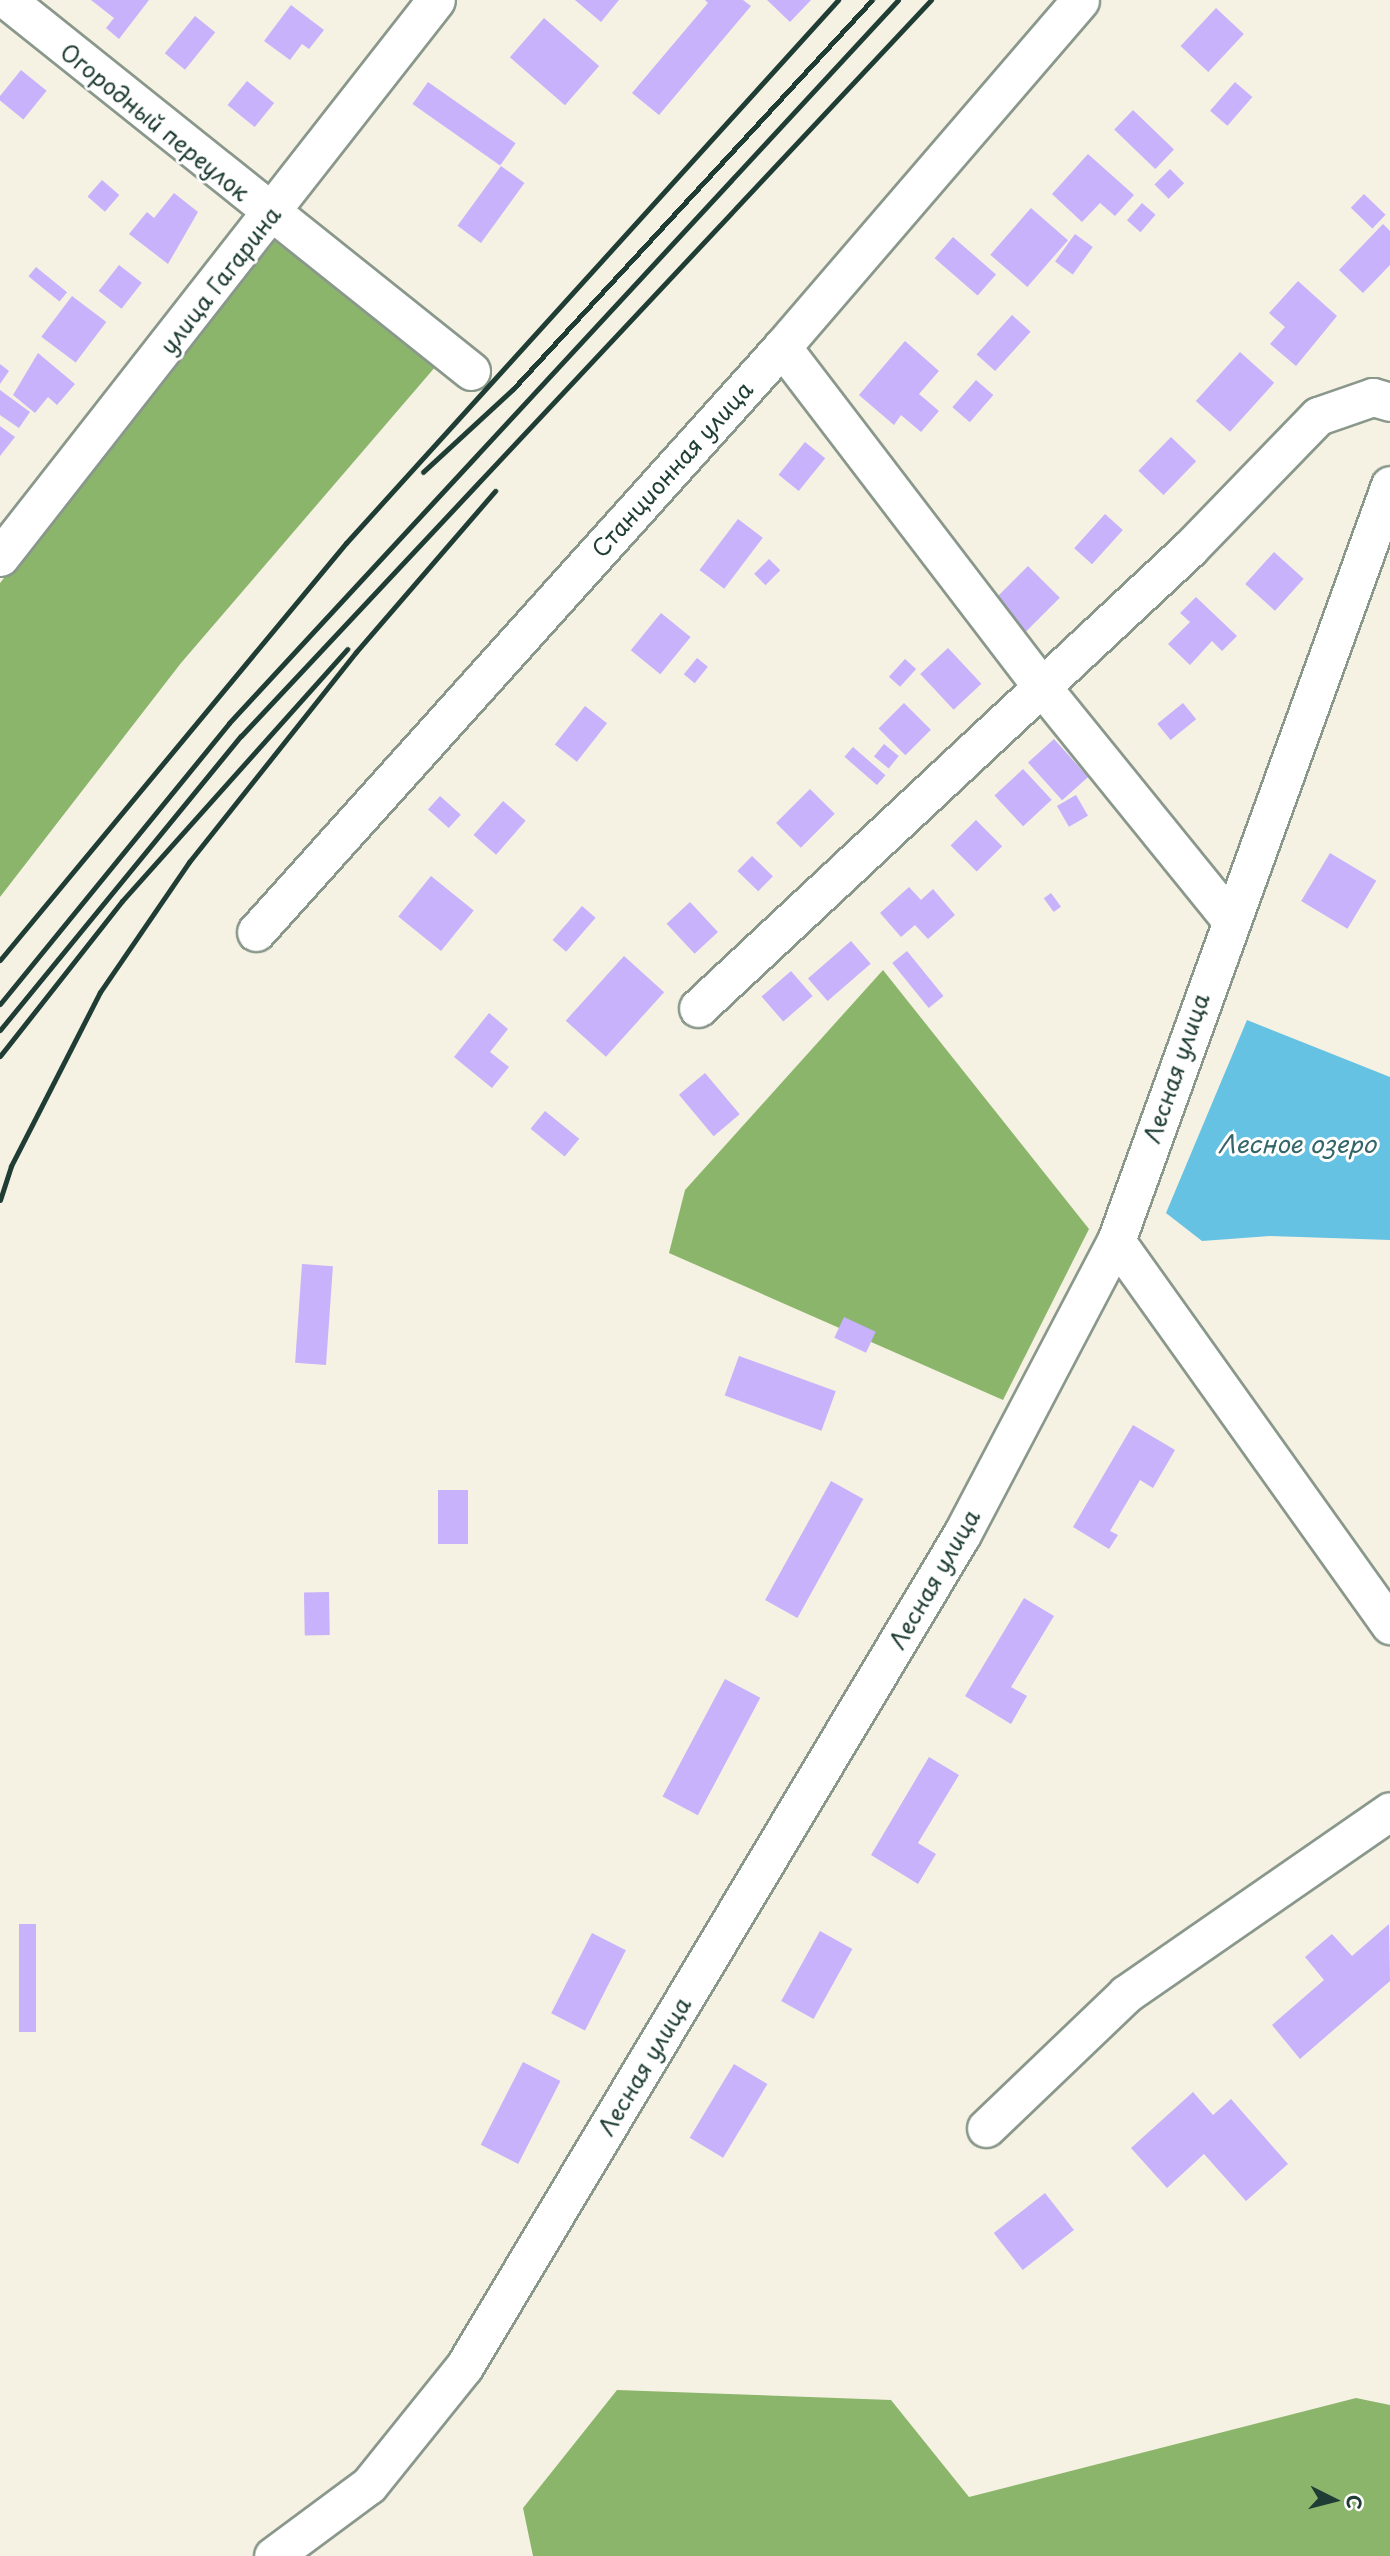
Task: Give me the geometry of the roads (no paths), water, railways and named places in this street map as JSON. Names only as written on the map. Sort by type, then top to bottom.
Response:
[{"type":"street","name":"Огородный переулок","points":[[7,0],[271,217],[471,371]]},
{"type":"street","name":"улица Гагарина","points":[[0,557],[271,217],[436,0]]},
{"type":"street","name":"Станционная улица","points":[[257,932],[782,347],[1080,0]]},
{"type":"street","points":[[782,347],[1042,687],[1229,918]]},
{"type":"street","points":[[698,1009],[1042,687],[1318,415],[1373,397],[1390,402]]},
{"type":"street","name":"Лесная улица","points":[[273,2556],[369,2485],[464,2367],[962,1534],[1116,1241],[1229,918],[1390,485]]},
{"type":"street","points":[[1116,1241],[1390,1625]]},
{"type":"street","points":[[986,2128],[1126,1994],[1390,1811]]},
{"type":"water","name":"Лесное озеро","points":[[1247,1020],[1390,1077],[1390,1240],[1270,1236],[1202,1241],[1166,1213]]},
{"type":"railway","points":[[0,960],[346,543],[838,0]]},
{"type":"railway","points":[[423,472],[513,389],[872,0]]},
{"type":"railway","points":[[0,1004],[229,723],[898,0]]},
{"type":"railway","points":[[0,1030],[241,736],[931,0]]},
{"type":"railway","points":[[0,1200],[11,1166],[100,992],[189,862],[356,652],[495,491]]},
{"type":"railway","points":[[0,1056],[122,901],[347,649]]}]
